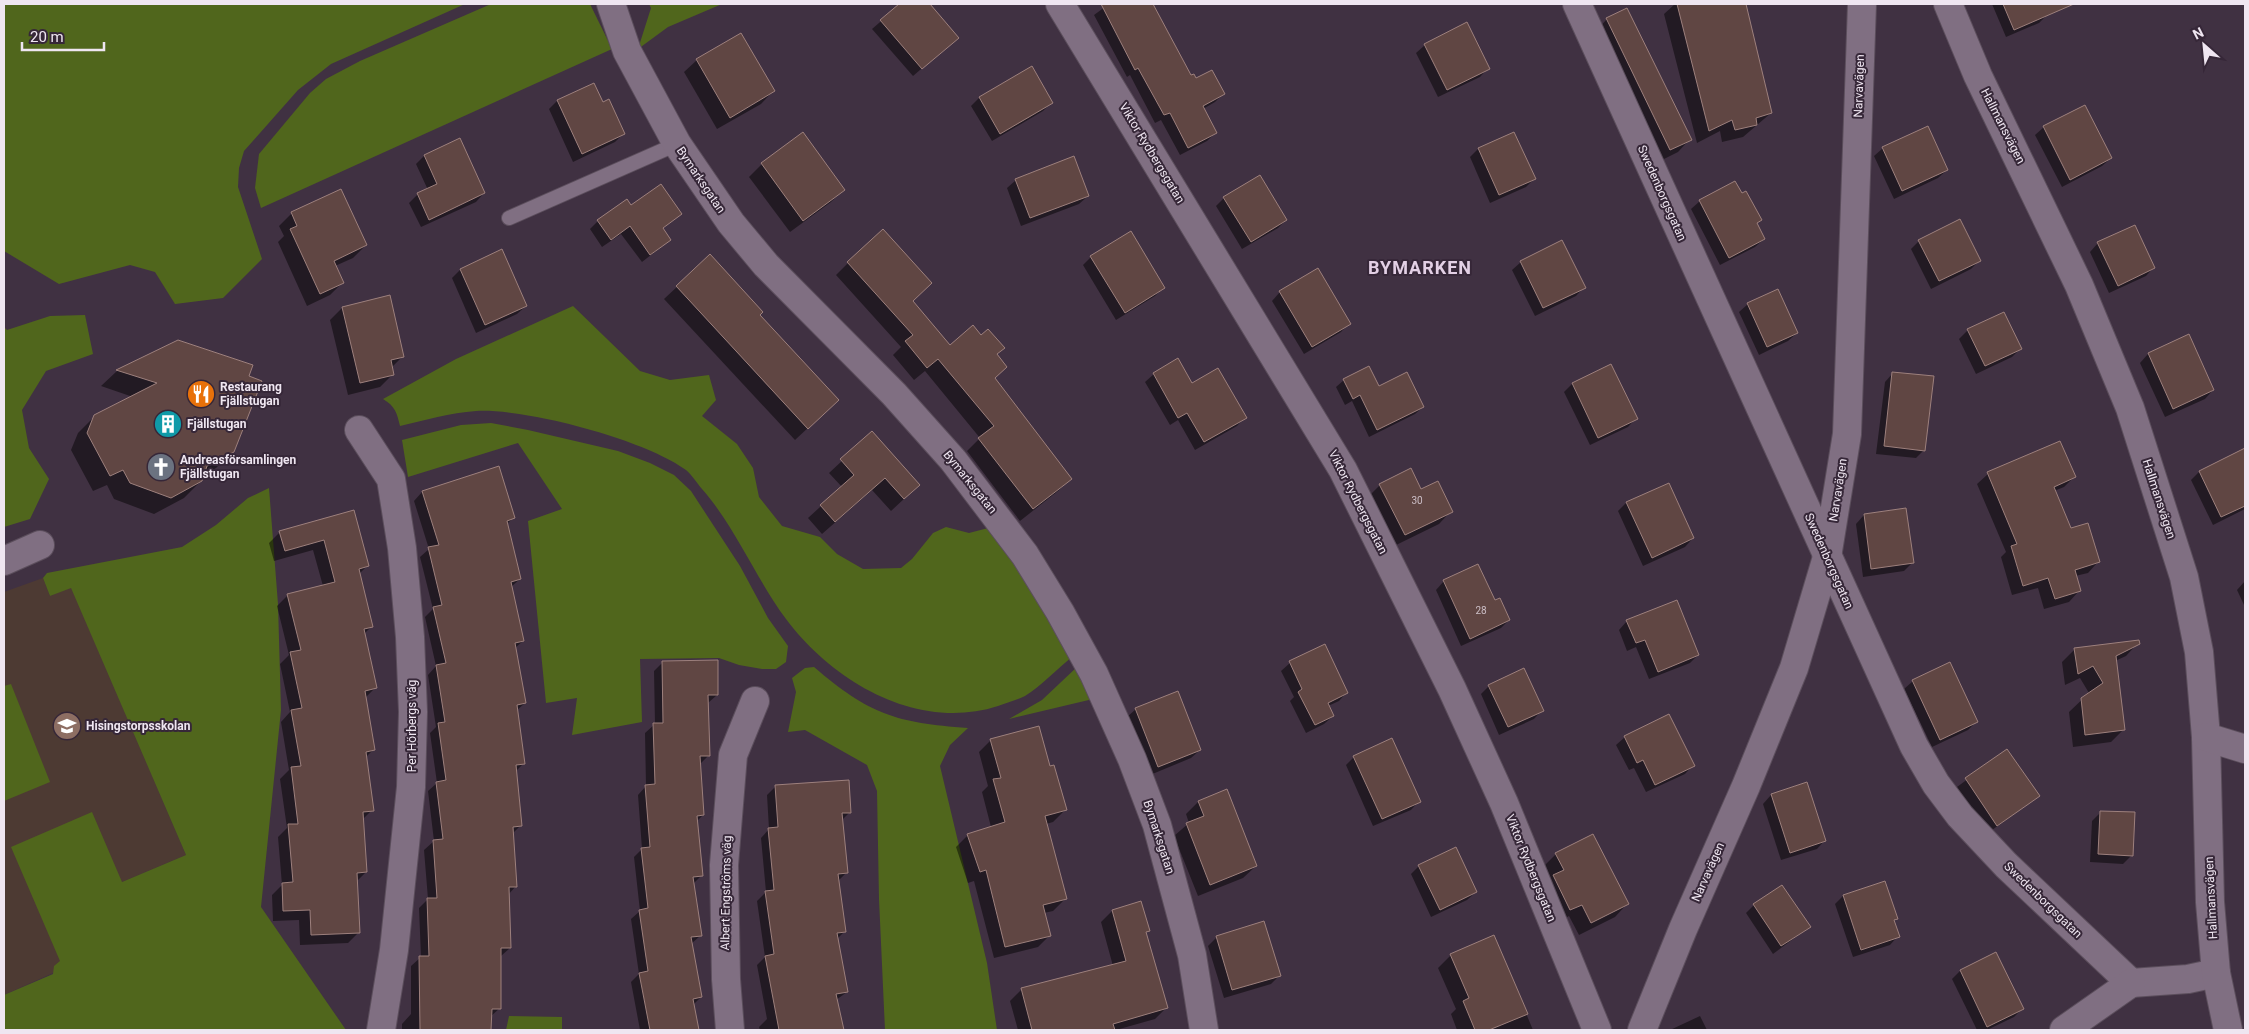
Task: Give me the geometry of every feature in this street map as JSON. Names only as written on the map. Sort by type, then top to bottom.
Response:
[{"type":"street","name":"Bymarksgatan","points":[[611,4],[627,50],[677,144],[731,223],[766,265],[894,394],[953,460],[1025,555],[1060,612],[1098,682],[1132,759],[1157,825],[1192,955],[1204,1030]]},
{"type":"street","name":"Viktor Rydbergsgatan","points":[[1060,4],[1343,470],[1452,689],[1504,803],[1598,1030]]},
{"type":"street","name":"Swedenborgsgatan","points":[[1577,4],[1914,746],[1936,784],[1960,816],[2006,865],[2131,983]]},
{"type":"street","name":"Narvavägen","points":[[1642,1030],[1794,668],[1827,557],[1847,434],[1862,4]]},
{"type":"street","name":"Hallmansvägen","points":[[1948,4],[1978,76],[2079,285],[2130,408],[2184,576],[2199,652],[2206,737],[2210,902],[2216,974],[2228,1030]]},
{"type":"street","name":"Per Hörbergs väg","points":[[359,430],[391,479],[402,548],[410,638],[413,712],[411,787],[394,950],[381,1030]]},
{"type":"street","points":[[4,561],[40,544]]},
{"type":"street","name":"Albert Engströms väg","points":[[730,1030],[726,979],[724,865],[733,755],[755,701]]},
{"type":"street","points":[[2206,737],[2245,749]]},
{"type":"street","points":[[2064,1030],[2131,983],[2188,979],[2216,974]]},
{"type":"lane","points":[[509,218],[677,144]]},
{"type":"shaded area","name":"Hisingstorpsskolan","points":[[43,578],[50,596],[71,587],[186,855],[122,882],[53,973],[4,995],[4,592]]},
{"type":"green space","points":[[4,4],[465,4],[331,64],[298,90],[244,151],[239,168],[238,187],[262,259],[223,298],[175,304],[155,272],[130,265],[59,284],[4,251]]},
{"type":"green space","points":[[491,4],[590,4],[612,49],[261,208],[255,188],[259,154],[310,93],[326,79],[360,61]]},
{"type":"green space","points":[[649,4],[722,4],[668,27],[638,49],[651,8]]},
{"type":"green space","points":[[573,306],[640,371],[670,380],[709,375],[716,400],[702,416],[737,444],[753,468],[759,497],[782,526],[820,537],[837,554],[863,569],[901,568],[912,559],[933,533],[946,527],[969,533],[992,527],[1008,550],[1072,657],[1025,696],[998,706],[968,712],[938,712],[908,707],[880,696],[853,681],[828,663],[805,642],[775,603],[714,504],[686,470],[668,459],[615,437],[585,428],[554,420],[498,411],[457,413],[400,426],[395,410],[383,399],[456,359]]},
{"type":"green space","points":[[85,315],[93,354],[46,371],[22,410],[29,448],[49,479],[30,519],[4,527],[4,327],[7,330],[50,316]]},
{"type":"green space","points":[[491,423],[618,451],[650,463],[674,475],[691,491],[740,566],[768,618],[788,646],[786,662],[776,669],[762,669],[739,665],[719,658],[640,659],[642,722],[572,735],[577,698],[546,703],[528,521],[562,509],[518,443],[408,477],[402,440],[461,425]]},
{"type":"green space","points":[[269,488],[278,604],[281,710],[261,907],[346,1030],[4,1030],[4,995],[53,974],[54,966],[60,961],[11,847],[92,812],[122,882],[186,855],[71,588],[50,596],[43,578],[47,573],[182,547],[216,525],[248,498]]},
{"type":"green space","points":[[814,667],[851,696],[885,713],[921,723],[968,728],[950,745],[940,766],[987,963],[997,1030],[885,1030],[879,899],[877,791],[867,765],[805,730],[788,732],[796,692],[792,678],[805,668]]},
{"type":"green space","points":[[1077,667],[1093,699],[1009,719],[1042,700]]},
{"type":"green space","points":[[11,684],[50,782],[4,801],[4,686]]},
{"type":"green space","points":[[509,1016],[562,1017],[562,1030],[506,1030]]},
{"type":"building","points":[[899,4],[930,4],[959,38],[922,69],[880,20]]},
{"type":"building","points":[[1101,4],[1153,4],[1191,75],[1194,74],[1196,78],[1212,70],[1225,94],[1203,106],[1217,133],[1188,148],[1170,113],[1164,115],[1138,68],[1135,70]]},
{"type":"building","points":[[1677,4],[1746,4],[1772,113],[1756,118],[1757,125],[1735,130],[1732,120],[1709,131]]},
{"type":"building","points":[[2003,4],[2074,4],[2014,30]]},
{"type":"building","points":[[1627,8],[1692,140],[1670,150],[1606,18]]},
{"type":"building","points":[[1467,22],[1490,69],[1447,90],[1424,44]]},
{"type":"building","points":[[741,33],[775,91],[730,118],[696,59]]},
{"type":"building","points":[[1032,66],[1053,103],[1000,134],[979,97]]},
{"type":"building","points":[[594,83],[603,102],[609,99],[625,134],[582,154],[557,100]]},
{"type":"building","points":[[2085,105],[2112,158],[2070,180],[2043,126]]},
{"type":"building","points":[[1928,126],[1948,170],[1902,191],[1882,147]]},
{"type":"building","points":[[803,132],[845,190],[803,221],[761,163]]},
{"type":"building","points":[[1514,132],[1536,179],[1499,195],[1478,148]]},
{"type":"building","points":[[460,138],[485,193],[429,220],[417,193],[437,184],[424,155]]},
{"type":"building","points":[[1074,156],[1089,196],[1030,218],[1015,179]]},
{"type":"building","points":[[1260,175],[1287,220],[1251,242],[1223,197]]},
{"type":"building","points":[[1735,181],[1742,193],[1746,191],[1762,220],[1757,223],[1765,239],[1729,258],[1699,200]]},
{"type":"building","points":[[661,184],[682,214],[663,228],[671,240],[650,255],[630,226],[611,240],[597,220],[627,199],[631,205]]},
{"type":"building","points":[[341,189],[367,245],[334,261],[344,283],[320,294],[290,229],[297,226],[291,212]]},
{"type":"building","points":[[1960,219],[1981,261],[1939,281],[1918,240]]},
{"type":"building","points":[[2135,225],[2155,268],[2118,286],[2097,242]]},
{"type":"building","points":[[883,229],[932,283],[913,301],[950,345],[973,325],[981,335],[988,329],[1005,348],[997,354],[1007,367],[995,378],[1072,479],[1033,509],[978,438],[994,426],[938,359],[927,368],[905,341],[913,335],[847,262]]},
{"type":"building","points":[[1131,231],[1165,288],[1125,313],[1090,256]]},
{"type":"building","points":[[1562,240],[1586,288],[1543,308],[1520,261]]},
{"type":"building","points":[[502,249],[527,306],[485,325],[460,269]]},
{"type":"building","points":[[710,254],[763,312],[760,315],[839,400],[808,429],[676,286]]},
{"type":"building","points":[[1318,268],[1351,324],[1312,347],[1279,291]]},
{"type":"building","points":[[1778,289],[1798,333],[1767,347],[1747,303]]},
{"type":"building","points":[[390,295],[404,357],[391,360],[394,375],[360,383],[342,307]]},
{"type":"building","points":[[2004,312],[2022,349],[1985,366],[1967,329]]},
{"type":"building","points":[[2189,334],[2214,390],[2173,409],[2148,353]]},
{"type":"building","name":"Fjällstugan","points":[[178,340],[253,365],[249,376],[262,381],[234,452],[207,466],[202,481],[171,498],[130,483],[123,470],[110,476],[87,433],[94,415],[157,383],[116,370]]},
{"type":"building","points":[[1178,358],[1192,383],[1218,368],[1247,418],[1204,442],[1187,413],[1178,418],[1153,373]]},
{"type":"building","points":[[1611,364],[1638,419],[1598,438],[1572,383]]},
{"type":"building","points":[[1369,366],[1379,386],[1407,372],[1424,407],[1377,430],[1360,395],[1353,399],[1343,379]]},
{"type":"building","points":[[1892,372],[1934,376],[1925,451],[1884,446]]},
{"type":"building","points":[[872,431],[920,485],[904,499],[885,478],[835,522],[820,505],[854,475],[840,459]]},
{"type":"building","points":[[2060,441],[2076,477],[2054,487],[2071,528],[2088,523],[2100,562],[2075,570],[2081,591],[2055,599],[2048,578],[2023,586],[2011,546],[2017,544],[1987,472]]},
{"type":"building","points":[[2245,448],[2245,506],[2221,517],[2199,471]]},
{"type":"building","points":[[499,466],[515,518],[507,521],[521,579],[511,582],[524,641],[515,643],[526,703],[517,705],[525,764],[516,765],[522,826],[513,827],[517,887],[509,887],[511,948],[501,948],[501,1009],[492,1009],[491,1030],[420,1030],[419,956],[429,956],[427,898],[437,898],[433,840],[443,839],[436,782],[446,780],[438,723],[445,722],[436,665],[446,663],[433,607],[442,605],[428,547],[439,545],[422,491]]},
{"type":"building","points":[[1411,468],[1421,489],[1438,481],[1453,512],[1405,535],[1379,484]]},
{"type":"building","points":[[1669,483],[1694,538],[1652,558],[1626,502]]},
{"type":"building","points":[[1906,508],[1914,563],[1871,569],[1864,514]]},
{"type":"building","points":[[354,510],[369,566],[359,569],[373,627],[364,629],[377,688],[365,691],[375,750],[366,752],[374,811],[363,812],[367,872],[357,873],[360,933],[311,935],[310,910],[283,911],[282,883],[293,882],[288,824],[298,824],[291,767],[301,766],[291,710],[302,708],[290,652],[301,650],[287,594],[335,582],[324,540],[285,551],[279,531]]},
{"type":"building","points":[[1478,564],[1495,600],[1500,598],[1510,620],[1470,639],[1443,580]]},
{"type":"building","points":[[1677,600],[1699,655],[1658,672],[1645,640],[1636,643],[1626,620]]},
{"type":"building","points":[[2139,640],[2140,644],[2116,656],[2125,730],[2085,735],[2081,698],[2103,683],[2093,666],[2078,674],[2074,648]]},
{"type":"building","points":[[1325,644],[1348,693],[1328,703],[1334,716],[1315,725],[1298,692],[1302,689],[1289,661]]},
{"type":"building","points":[[718,660],[718,695],[708,695],[710,756],[700,756],[704,815],[697,816],[703,876],[693,877],[702,936],[691,937],[702,997],[693,999],[699,1030],[650,1030],[639,973],[648,971],[639,910],[648,908],[641,848],[650,847],[645,785],[655,784],[653,723],[663,723],[662,661]]},
{"type":"building","points":[[1950,662],[1978,722],[1940,740],[1912,680]]},
{"type":"building","points":[[1524,668],[1544,711],[1508,727],[1488,685]]},
{"type":"building","points":[[1178,691],[1201,750],[1158,767],[1135,708]]},
{"type":"building","points":[[1669,714],[1695,766],[1655,785],[1643,760],[1637,763],[1624,736]]},
{"type":"building","points":[[1039,726],[1050,766],[1054,765],[1067,810],[1045,816],[1067,899],[1043,905],[1051,936],[1005,947],[986,870],[980,872],[967,834],[1005,822],[993,779],[1001,778],[990,739]]},
{"type":"building","points":[[1392,738],[1421,802],[1382,819],[1353,756]]},
{"type":"building","points":[[2007,749],[2040,796],[1997,826],[1965,778]]},
{"type":"building","points":[[849,780],[851,813],[842,813],[848,873],[838,874],[846,932],[837,933],[848,992],[836,994],[844,1030],[779,1030],[765,956],[774,954],[765,891],[774,890],[768,828],[778,827],[775,785]]},
{"type":"building","points":[[1807,782],[1826,841],[1790,853],[1771,794]]},
{"type":"building","points":[[1227,789],[1257,866],[1210,885],[1186,823],[1204,816],[1198,801]]},
{"type":"building","points":[[2100,811],[2135,812],[2133,856],[2098,854]]},
{"type":"building","points":[[1593,834],[1629,904],[1591,923],[1582,905],[1570,910],[1553,875],[1564,870],[1555,853]]},
{"type":"building","points":[[1456,847],[1477,892],[1440,910],[1418,865]]},
{"type":"building","points":[[1885,881],[1898,919],[1894,920],[1900,937],[1861,950],[1843,895]]},
{"type":"building","points":[[1782,885],[1811,927],[1781,946],[1753,904]]},
{"type":"building","points":[[1141,901],[1150,931],[1146,932],[1168,1008],[1113,1024],[1115,1030],[1032,1030],[1021,988],[1126,961],[1112,910]]},
{"type":"building","points":[[1264,921],[1281,976],[1232,990],[1216,936]]},
{"type":"building","points":[[1494,935],[1528,1014],[1489,1030],[1475,1030],[1463,1001],[1469,998],[1450,954]]},
{"type":"building","points":[[1996,952],[2024,1009],[1987,1027],[1960,970]]},
{"type":"place","name":"Restaurang Fjällstugan","points":[[201,394]]},
{"type":"place","name":"Fjällstugan","points":[[168,424]]},
{"type":"place","name":"Andreasförsamlingen Fjällstugan","points":[[161,467]]},
{"type":"place","name":"Hisingstorpsskolan","points":[[67,726]]},
{"type":"district","name":"BYMARKEN","points":[[1420,268]]}]
